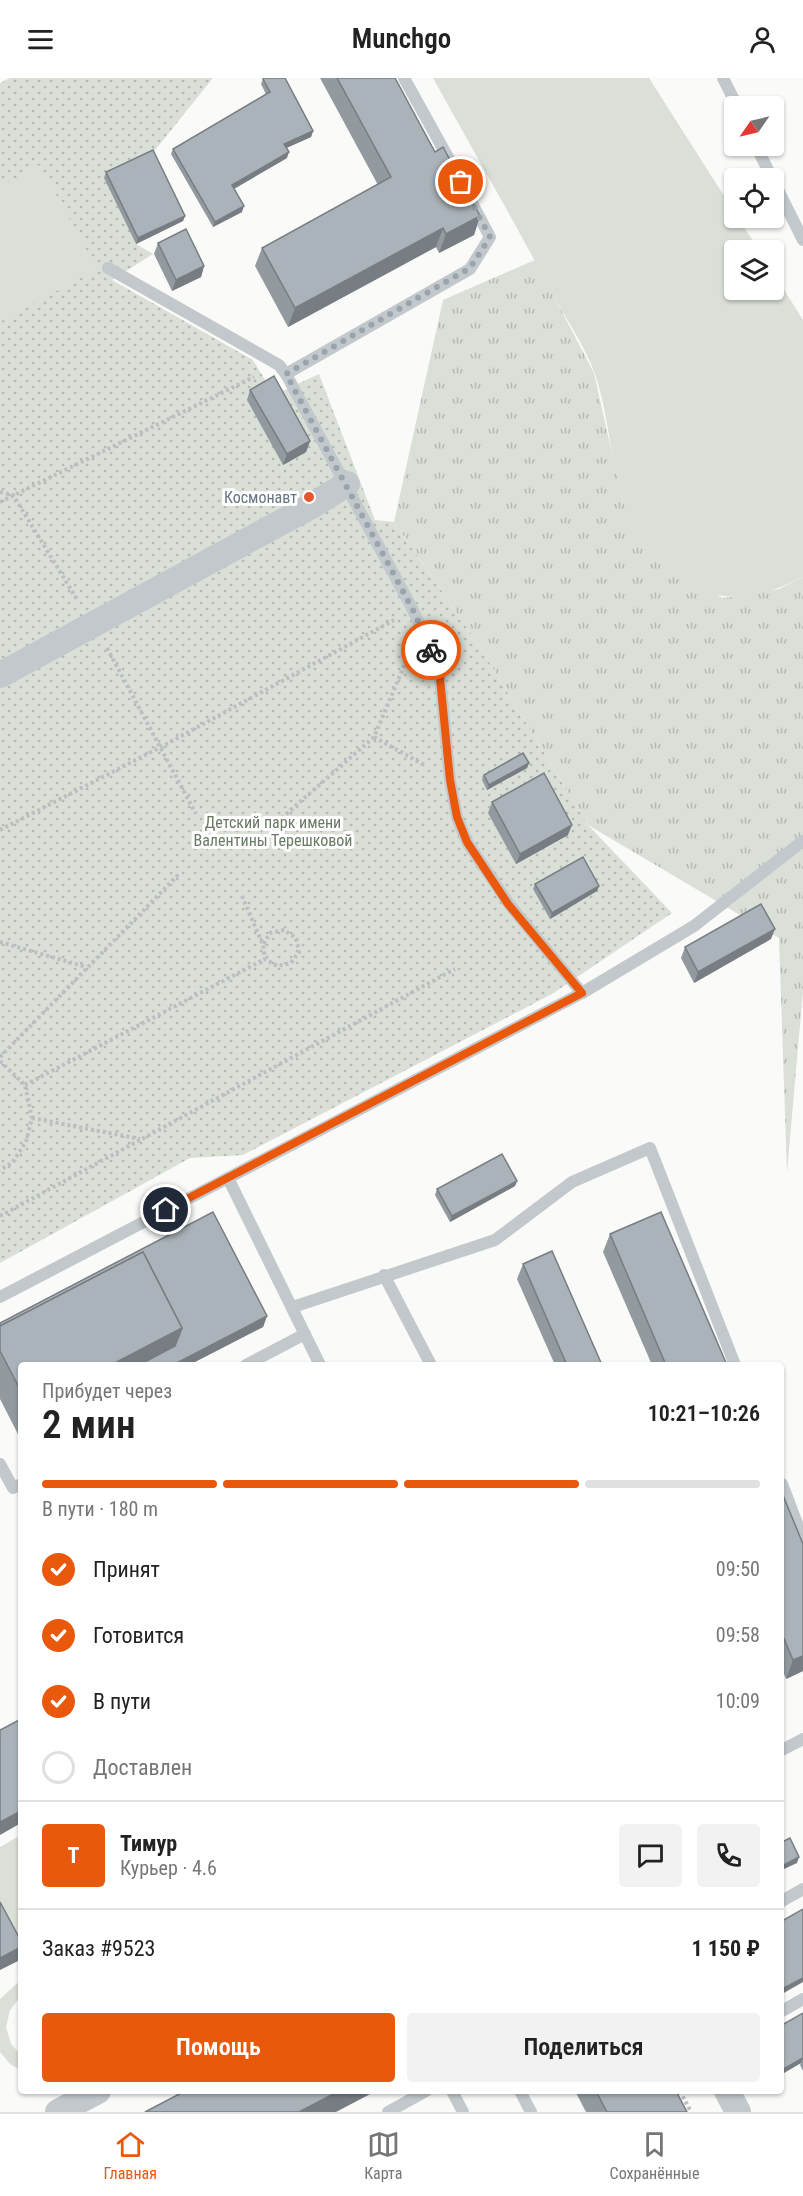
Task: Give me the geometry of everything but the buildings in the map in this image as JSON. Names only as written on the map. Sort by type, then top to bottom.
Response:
[{"type":"street","points":[[0,675],[313,505],[347,484]]},
{"type":"street","points":[[58,2112],[92,2094]]},
{"type":"street","points":[[729,2094],[738,2112]]},
{"type":"lane","points":[[404,78],[455,171]]},
{"type":"lane","points":[[723,78],[732,96]]},
{"type":"lane","points":[[283,370],[470,268],[490,237],[466,192]]},
{"type":"lane","points":[[784,202],[803,240]]},
{"type":"lane","points":[[108,268],[283,370],[347,484],[413,610],[439,668],[450,780],[457,817],[467,842],[508,904],[582,993]]},
{"type":"lane","points":[[0,1296],[582,993],[693,926],[803,841]]},
{"type":"lane","points":[[292,1307],[495,1240],[572,1182],[650,1148],[734,1362]]},
{"type":"lane","points":[[228,1178],[319,1362]]},
{"type":"lane","points":[[384,1275],[429,1362]]},
{"type":"lane","points":[[252,1362],[305,1334]]},
{"type":"lane","points":[[0,1464],[13,1488],[18,1486]]},
{"type":"lane","points":[[784,1489],[803,1539]]},
{"type":"lane","points":[[784,1749],[803,1739]]},
{"type":"lane","points":[[784,1900],[803,1889]]},
{"type":"lane","points":[[784,2010],[803,1999]]},
{"type":"lane","points":[[388,2112],[421,2094]]},
{"type":"lane","points":[[454,2094],[464,2112]]},
{"type":"lane","points":[[522,2094],[531,2112]]},
{"type":"path","points":[[0,502],[283,370]]},
{"type":"path","points":[[0,830],[161,747],[413,610]]},
{"type":"path","points":[[268,830],[374,737],[420,626]]},
{"type":"path","points":[[374,737],[450,780]]},
{"type":"path","points":[[0,1170],[12,1163],[27,1142],[32,1118],[25,1086],[0,1059],[180,873]]},
{"type":"path","points":[[242,896],[263,945],[266,959],[277,966],[284,965],[291,963],[299,952],[296,938],[284,930],[270,933],[263,945]]},
{"type":"path","points":[[0,942],[86,968]]},
{"type":"path","points":[[25,1086],[266,959]]},
{"type":"path","points":[[0,1216],[455,969]]},
{"type":"path","points":[[32,1118],[140,1139]]},
{"type":"path","points":[[682,2094],[691,2112]]},
{"type":"green space","name":"Детский парк имени Валентины Терешковой","points":[[10,78],[213,78],[151,155],[105,178],[136,244],[153,254],[112,280],[253,360],[274,395],[319,374],[375,520],[394,522],[476,641],[588,825],[672,913],[552,994],[243,1155],[190,1158],[0,1263],[0,83]]},
{"type":"green space","points":[[433,78],[649,78],[724,196],[724,228],[745,228],[752,240],[724,240],[724,300],[784,300],[784,290],[803,320],[803,577],[784,586],[747,596],[712,594],[695,588],[678,578],[661,565],[644,546],[623,500],[616,475],[602,398],[591,364]]},
{"type":"green space","points":[[40,165],[97,269],[0,322],[0,187]]},
{"type":"green space","points":[[535,260],[594,373],[622,498],[644,546],[661,565],[723,598],[779,589],[803,577],[803,991],[787,1172],[779,938],[588,825],[476,641],[394,522],[443,300]]},
{"type":"green space","points":[[18,1837],[18,1939],[0,1906],[0,1847]]},
{"type":"green space","points":[[18,1983],[18,2000],[10,2010],[6,2027],[11,2044],[18,2052],[18,2068],[11,2065],[0,2052],[0,1999]]},
{"type":"way so far","points":[[431,650],[413,610],[347,484],[286,374],[470,268],[490,237],[461,182]]},
{"type":"place","name":"Космонавт","points":[[309,497]]},
{"type":"route","points":[[166,1210],[582,993],[508,904],[467,842],[457,817],[450,780],[439,668],[431,650]]}]
